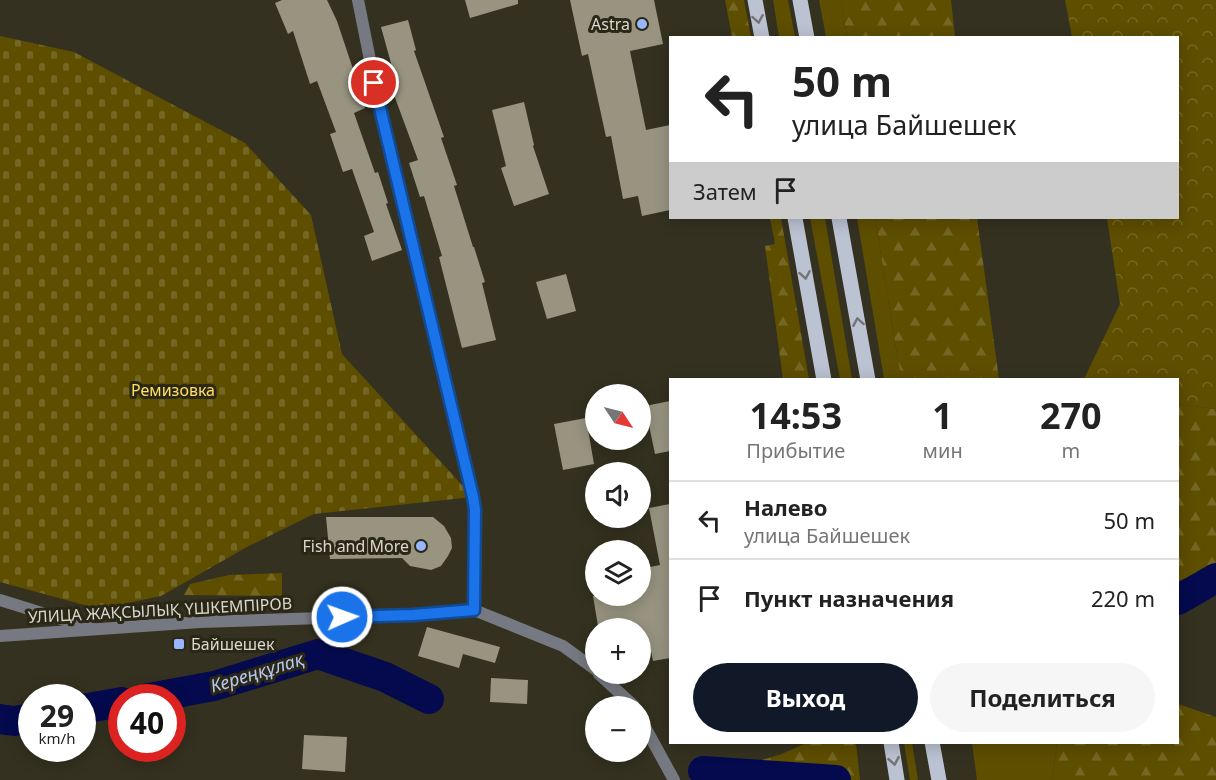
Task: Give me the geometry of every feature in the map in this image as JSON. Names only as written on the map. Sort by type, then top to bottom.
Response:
[{"type":"main road","points":[[755,0],[762,36]]},
{"type":"main road","points":[[800,0],[807,36]]},
{"type":"main road","points":[[795,219],[824,378]]},
{"type":"main road","points":[[839,219],[868,378]]},
{"type":"main road","points":[[891,744],[897,780]]},
{"type":"main road","points":[[932,744],[939,780]]},
{"type":"street","points":[[358,0],[379,105],[473,497],[475,510],[474,610]]},
{"type":"street","points":[[0,600],[94,629]]},
{"type":"street","name":"УЛИЦА ЖАҚСЫЛЫҚ ҮШКЕМПІРОВ","points":[[0,636],[200,622],[413,615],[474,610],[562,646],[585,662]]},
{"type":"street","points":[[610,684],[623,696]]},
{"type":"street","points":[[651,738],[674,780]]},
{"type":"green space","points":[[725,0],[744,0],[751,36],[732,36]]},
{"type":"green space","points":[[773,0],[788,0],[795,36],[779,36]]},
{"type":"green space","points":[[819,0],[841,0],[847,36],[826,36]]},
{"type":"green space","points":[[841,0],[951,0],[955,36],[847,36]]},
{"type":"green space","points":[[1065,0],[1216,0],[1216,409],[1179,404],[1179,378],[1084,378],[1120,304],[1107,219],[1179,219],[1179,36],[1072,36]]},
{"type":"green space","name":"Ремизовка","points":[[0,36],[74,52],[245,143],[311,215],[342,354],[473,497],[314,514],[247,547],[161,596],[99,609],[0,582]]},
{"type":"green space","points":[[770,219],[781,219],[809,378],[783,378],[765,246],[775,244]]},
{"type":"green space","points":[[810,219],[825,219],[852,378],[840,378]]},
{"type":"green space","points":[[857,219],[875,219],[901,378],[884,378]]},
{"type":"green space","points":[[875,219],[977,219],[999,378],[901,378]]},
{"type":"green space","points":[[1179,404],[1216,409],[1216,566],[1179,581]]},
{"type":"green space","points":[[282,573],[282,596],[184,595],[190,584],[229,575]]},
{"type":"green space","points":[[1179,704],[1216,717],[1216,780],[1052,780],[1057,744],[1179,744]]},
{"type":"green space","points":[[804,744],[856,744],[860,780],[693,780],[779,755]]},
{"type":"green space","points":[[904,744],[912,744],[918,780],[910,780]]},
{"type":"green space","points":[[972,744],[1057,744],[1052,780],[977,780]]},
{"type":"building","points":[[282,0],[327,0],[337,21],[365,108],[354,113],[375,173],[378,172],[402,250],[372,261],[364,236],[374,232],[352,169],[343,172],[330,134],[336,132],[317,81],[310,84],[293,31],[288,34],[275,3]]},
{"type":"building","points":[[465,0],[518,0],[518,4],[470,18]]},
{"type":"building","points":[[570,0],[654,0],[663,44],[630,51],[646,130],[669,125],[669,210],[642,216],[638,196],[623,199],[611,136],[606,137],[588,54],[582,56]]},
{"type":"building","points":[[408,20],[416,50],[414,51],[444,137],[441,138],[457,185],[454,186],[485,282],[482,283],[496,340],[462,348],[439,257],[442,256],[424,196],[420,197],[409,163],[418,160],[387,76],[394,74],[381,27]]},
{"type":"building","points":[[524,102],[533,146],[549,194],[514,206],[501,168],[506,166],[492,110]]},
{"type":"building","points":[[566,274],[576,311],[547,319],[536,282]]},
{"type":"building","points":[[669,401],[669,451],[655,454],[651,435],[651,405]]},
{"type":"building","points":[[585,418],[585,450],[592,450],[594,462],[585,462],[585,466],[563,470],[554,424]]},
{"type":"building","points":[[669,504],[669,658],[653,661],[651,618],[597,618],[595,606],[651,606],[651,567],[660,565],[651,508]]},
{"type":"building","points":[[326,517],[433,517],[444,526],[451,538],[452,548],[441,566],[431,570],[410,566],[402,558],[330,559]]},
{"type":"building","points":[[427,627],[500,647],[495,663],[463,654],[459,668],[418,656]]},
{"type":"building","points":[[491,678],[528,680],[527,704],[490,702]]},
{"type":"building","points":[[304,735],[347,737],[345,772],[302,769]]},
{"type":"waterway","name":"Кереңқұлақ","points":[[1179,599],[1216,578]]},
{"type":"waterway","name":"Кереңқұлақ","points":[[186,691],[214,686],[318,654],[385,677],[429,699]]},
{"type":"waterway","name":"Кереңқұлақ","points":[[96,707],[108,704]]},
{"type":"waterway","name":"Кереңқұлақ","points":[[0,719],[18,720]]},
{"type":"waterway","name":"Кереңқұлақ","points":[[703,771],[836,780]]},
{"type":"place","name":"Astra","points":[[642,24]]},
{"type":"place","name":"Fish and More","points":[[421,546]]},
{"type":"place","name":"Байшешек","points":[[179,644]]},
{"type":"route","points":[[342,617],[474,610],[475,510],[473,497],[374,83]]}]
